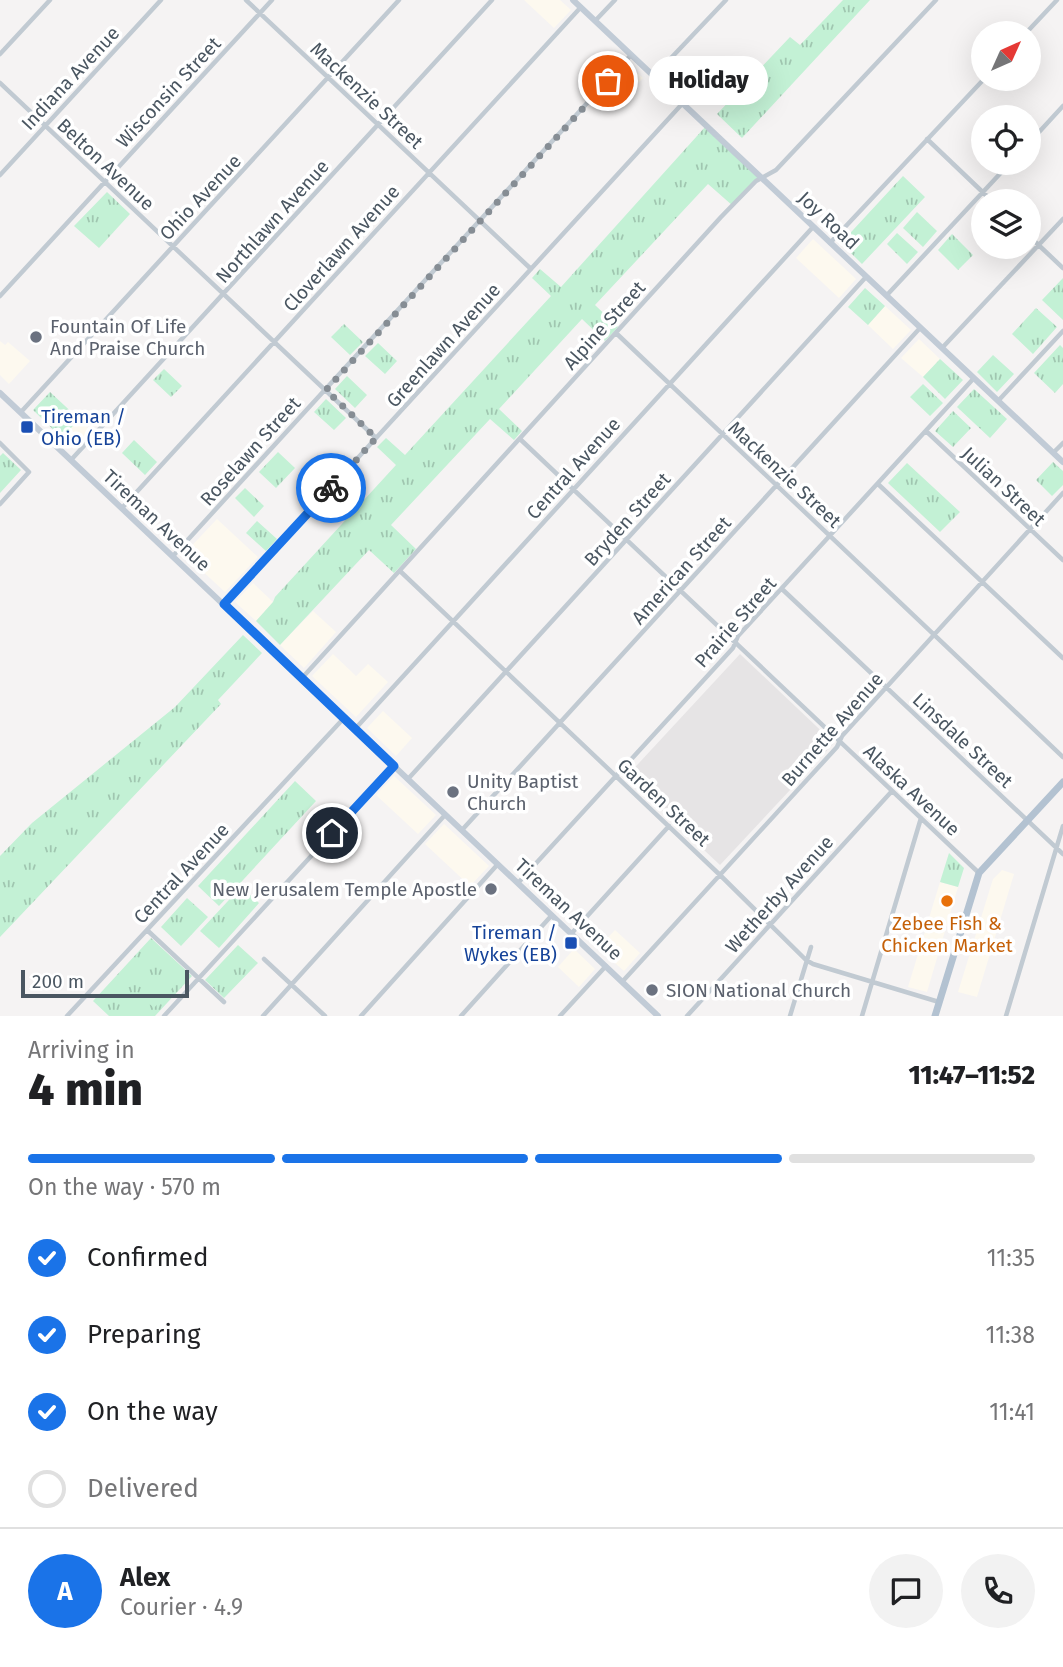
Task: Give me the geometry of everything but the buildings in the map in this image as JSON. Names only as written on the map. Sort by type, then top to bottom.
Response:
[{"type":"main road","points":[[935,1016],[979,873],[1063,782]]},
{"type":"street","points":[[0,54],[50,0]]},
{"type":"street","name":"Indiana Avenue","points":[[0,175],[161,0]]},
{"type":"street","name":"Mackenzie Street","points":[[246,0],[531,269]]},
{"type":"street","name":"Wisconsin Street","points":[[0,296],[272,0]]},
{"type":"street","name":"Ohio Avenue","points":[[21,412],[399,0]]},
{"type":"street","name":"Northlawn Avenue","points":[[71,460],[492,0]]},
{"type":"street","name":"Joy Road","points":[[573,0],[1063,463]]},
{"type":"street","points":[[595,21],[615,0]]},
{"type":"street","points":[[654,76],[726,0]]},
{"type":"street","name":"Alpine Street","points":[[302,678],[721,217],[756,181],[776,170],[936,0]]},
{"type":"street","points":[[1037,21],[1057,0]]},
{"type":"street","name":"Cloverlawn Avenue","points":[[122,508],[580,7]]},
{"type":"street","name":"Roselawn Street","points":[[173,556],[631,55]]},
{"type":"street","name":"Belton Avenue","points":[[0,83],[376,438]]},
{"type":"street","points":[[830,243],[973,91]]},
{"type":"street","name":"Greenlawn Avenue","points":[[224,604],[682,104]]},
{"type":"street","points":[[1041,130],[1063,106]]},
{"type":"street","points":[[927,139],[980,189]]},
{"type":"street","points":[[986,189],[999,175]]},
{"type":"street","points":[[886,296],[971,205]]},
{"type":"street","points":[[1041,243],[1063,219]]},
{"type":"street","name":"Central Avenue","points":[[355,729],[813,227]]},
{"type":"street","points":[[1041,247],[1063,268]]},
{"type":"street","points":[[942,348],[1026,259]]},
{"type":"street","name":"Bryden Street","points":[[408,779],[866,277]]},
{"type":"street","name":"American Street","points":[[462,830],[920,328]]},
{"type":"street","points":[[998,401],[1063,331]]},
{"type":"street","name":"Mackenzie Street","points":[[616,333],[1063,757]]},
{"type":"street","name":"Prairie Street","points":[[518,883],[733,648],[738,636],[974,378]]},
{"type":"street","name":"Tireman Avenue","points":[[0,393],[658,1016]]},
{"type":"street","name":"Julian Street","points":[[926,431],[1063,561]]},
{"type":"street","name":"Alaska Avenue","points":[[520,439],[979,873]]},
{"type":"street","points":[[0,443],[29,472],[0,504]]},
{"type":"street","points":[[1053,453],[1063,443]]},
{"type":"street","points":[[878,484],[1063,658]]},
{"type":"street","name":"Burnette Avenue","points":[[622,982],[1063,494]]},
{"type":"street","name":"Garden Street","points":[[400,571],[806,960],[940,1002]]},
{"type":"street","name":"Linsdale Street","points":[[782,589],[1063,854]]},
{"type":"street","name":"Central Avenue","points":[[67,1016],[344,718]]},
{"type":"street","points":[[164,1016],[394,766]]},
{"type":"street","name":"Wetherby Avenue","points":[[687,1016],[892,791]]},
{"type":"street","points":[[263,1016],[445,814]]},
{"type":"street","points":[[862,1016],[921,818]]},
{"type":"street","points":[[571,934],[669,826]]},
{"type":"street","points":[[1006,1016],[1063,826]]},
{"type":"street","points":[[361,1016],[498,864]]},
{"type":"street","points":[[461,1016],[552,915]]},
{"type":"street","points":[[147,930],[225,1002]]},
{"type":"street","points":[[790,1016],[811,947]]},
{"type":"street","points":[[264,959],[326,1016]]},
{"type":"street","points":[[560,1016],[606,966]]},
{"type":"shaded area","points":[[524,0],[560,0],[571,10],[554,28]]},
{"type":"shaded area","points":[[630,66],[643,78],[626,96],[614,85]]},
{"type":"shaded area","points":[[813,239],[856,279],[839,298],[796,258]]},
{"type":"shaded area","points":[[885,306],[911,330],[893,349],[868,325]]},
{"type":"shaded area","points":[[919,339],[940,359],[923,377],[901,358]]},
{"type":"shaded area","points":[[0,341],[5,345],[8,342],[30,361],[9,384],[0,375]]},
{"type":"shaded area","points":[[79,419],[91,431],[74,449],[62,438]]},
{"type":"shaded area","points":[[217,519],[258,557],[225,592],[184,554]]},
{"type":"shaded area","points":[[253,583],[273,602],[256,621],[235,602]]},
{"type":"shaded area","points":[[313,611],[336,632],[304,668],[280,645]]},
{"type":"shaded area","points":[[333,654],[356,676],[368,664],[388,682],[356,717],[312,676]]},
{"type":"shaded area","points":[[740,654],[834,743],[720,865],[626,777]]},
{"type":"shaded area","points":[[383,711],[412,738],[396,756],[367,728]]},
{"type":"shaded area","points":[[394,776],[436,815],[418,834],[376,795]]},
{"type":"shaded area","points":[[444,824],[489,866],[470,886],[425,844]]},
{"type":"shaded area","points":[[1002,870],[1014,874],[977,997],[958,992],[993,879]]},
{"type":"shaded area","points":[[940,882],[958,887],[927,992],[908,987]]},
{"type":"shaded area","points":[[615,930],[640,953],[624,971],[598,948]]},
{"type":"shaded area","points":[[574,949],[595,969],[579,987],[558,967]]},
{"type":"green space","points":[[843,0],[870,0],[742,138],[717,114],[790,37],[800,45]]},
{"type":"green space","points":[[706,126],[760,177],[733,206],[708,184],[595,305],[618,327],[605,341],[582,319],[499,409],[522,431],[514,440],[490,419],[391,525],[416,549],[394,573],[369,550],[280,645],[256,621],[396,465],[377,447],[386,438],[405,455],[551,296],[532,278],[540,269],[561,287]]},
{"type":"green space","points":[[903,176],[925,197],[862,264],[841,243]]},
{"type":"green space","points":[[107,192],[130,214],[99,248],[74,226]]},
{"type":"green space","points":[[917,212],[937,231],[923,247],[903,228]]},
{"type":"green space","points":[[897,233],[918,252],[907,264],[887,244]]},
{"type":"green space","points":[[952,234],[971,253],[971,257],[958,270],[938,250]]},
{"type":"green space","points":[[1063,278],[1063,320],[1042,300]]},
{"type":"green space","points":[[865,288],[885,306],[868,325],[848,307]]},
{"type":"green space","points":[[1036,308],[1057,327],[1033,354],[1012,334]]},
{"type":"green space","points":[[344,324],[363,342],[350,355],[331,337]]},
{"type":"green space","points":[[378,343],[397,361],[385,374],[365,356]]},
{"type":"green space","points":[[1060,345],[1063,348],[1063,384],[1055,393],[1034,373]]},
{"type":"green space","points":[[993,355],[1014,374],[997,392],[977,372]]},
{"type":"green space","points":[[940,359],[963,380],[945,399],[923,377]]},
{"type":"green space","points":[[164,369],[182,386],[171,397],[153,380]]},
{"type":"green space","points":[[347,376],[367,395],[355,408],[335,389]]},
{"type":"green space","points":[[923,384],[943,403],[930,416],[910,397]]},
{"type":"green space","points":[[974,389],[1007,419],[990,438],[957,407]]},
{"type":"green space","points":[[50,392],[79,419],[62,438],[33,410]]},
{"type":"green space","points":[[326,399],[346,418],[334,430],[314,412]]},
{"type":"green space","points":[[953,411],[971,428],[953,447],[935,431]]},
{"type":"green space","points":[[134,440],[157,462],[145,475],[122,453]]},
{"type":"green space","points":[[278,452],[295,468],[276,488],[259,472]]},
{"type":"green space","points":[[3,453],[21,470],[0,493],[0,456]]},
{"type":"green space","points":[[1053,462],[1063,471],[1063,485],[1052,496],[1036,480]]},
{"type":"green space","points":[[907,463],[960,512],[940,532],[888,483]]},
{"type":"green space","points":[[245,488],[264,506],[254,517],[235,498]]},
{"type":"green space","points":[[257,521],[277,539],[266,551],[246,533]]},
{"type":"green space","points":[[243,635],[262,653],[218,700],[221,704],[0,937],[0,856],[32,823],[175,707]]},
{"type":"green space","points":[[295,781],[316,801],[219,906],[198,886]]},
{"type":"green space","points":[[949,853],[964,868],[958,887],[940,882]]},
{"type":"green space","points":[[241,887],[259,903],[219,948],[200,931]]},
{"type":"green space","points":[[187,898],[208,917],[181,946],[161,927]]},
{"type":"green space","points":[[151,938],[192,976],[155,1016],[109,1016],[93,1001]]},
{"type":"green space","points":[[238,945],[258,963],[224,998],[205,980]]},
{"type":"green space","points":[[162,973],[175,985],[154,1008],[141,996]]},
{"type":"way so far","points":[[331,488],[376,438],[326,390],[608,81]]},
{"type":"place","name":"Holiday","points":[[608,81]]},
{"type":"place","name":"Fountain Of Life And Praise Church","points":[[36,337]]},
{"type":"place","name":"Tireman / Ohio (EB)","points":[[27,427]]},
{"type":"place","name":"Unity Baptist Church","points":[[453,792]]},
{"type":"place","name":"New Jerusalem Temple Apostle","points":[[491,889]]},
{"type":"place","name":"Zebee Fish & Chicken Market","points":[[947,901]]},
{"type":"place","name":"Tireman / Wykes (EB)","points":[[571,943]]},
{"type":"place","name":"SION National Church","points":[[652,990]]},
{"type":"route","points":[[331,488],[224,604],[394,766],[332,833]]}]
